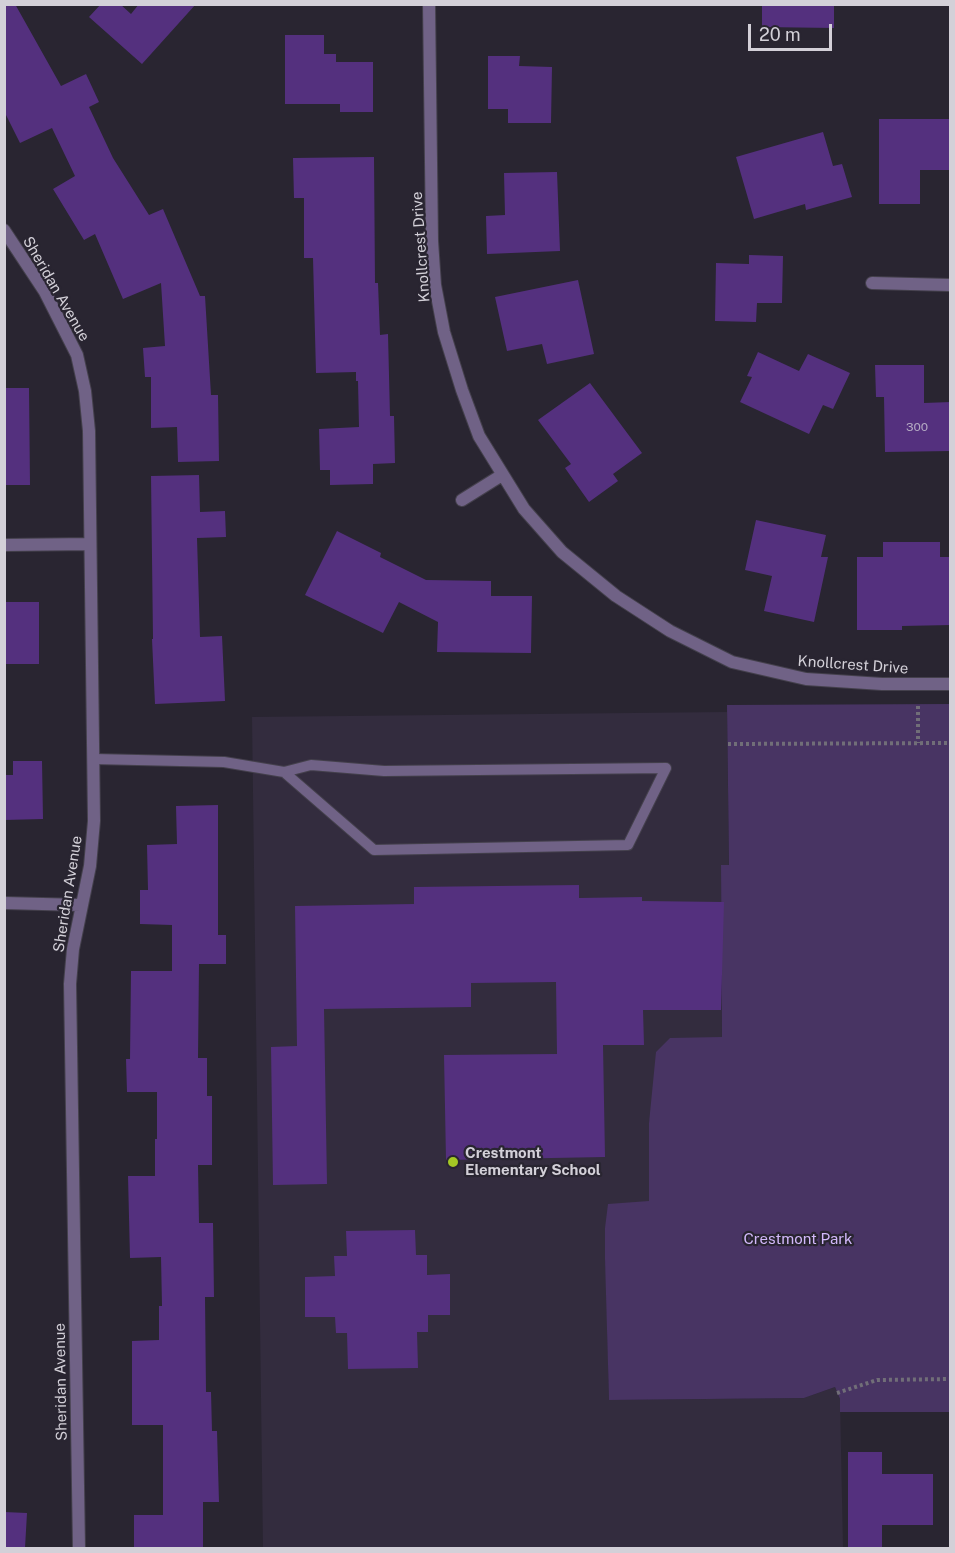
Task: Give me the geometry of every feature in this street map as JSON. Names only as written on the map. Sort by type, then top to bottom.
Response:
[{"type":"street","name":"Knollcrest Drive","points":[[429,4],[432,241],[435,285],[444,332],[479,436],[524,509],[562,552],[616,596],[670,631],[732,662],[806,679],[882,684],[951,684]]},
{"type":"street","name":"Sheridan Avenue","points":[[4,230],[45,292],[78,355],[89,431],[94,821],[90,866],[73,949],[70,984],[79,1548]]},
{"type":"street","points":[[872,283],[951,285]]},
{"type":"street","points":[[462,500],[502,475]]},
{"type":"street","points":[[4,545],[90,544]]},
{"type":"street","points":[[4,903],[81,905]]},
{"type":"lane","points":[[94,759],[224,762],[284,772],[311,765],[384,771],[666,768],[628,845],[374,850],[284,772]]},
{"type":"path","points":[[918,706],[918,743]]},
{"type":"path","points":[[728,744],[951,742]]},
{"type":"path","points":[[837,1393],[877,1380],[951,1379]]},
{"type":"shaded area","name":"Crestmont Elementary School","points":[[727,712],[729,865],[721,866],[722,1038],[670,1038],[649,1123],[649,1202],[605,1228],[609,1400],[804,1398],[835,1387],[840,1399],[843,1548],[263,1548],[252,717]]},
{"type":"green space","name":"Crestmont Park","points":[[950,704],[950,1412],[840,1412],[840,1399],[835,1387],[804,1398],[609,1400],[605,1259],[608,1204],[649,1201],[649,1123],[656,1052],[670,1038],[722,1037],[721,865],[729,865],[727,705]]},
{"type":"building","points":[[4,4],[15,4],[61,86],[86,74],[99,102],[89,107],[113,158],[149,215],[163,209],[200,296],[205,296],[211,395],[218,395],[219,461],[178,462],[177,427],[151,428],[151,377],[145,377],[143,348],[165,346],[161,283],[123,299],[95,234],[84,240],[53,189],[75,176],[52,128],[20,143],[4,111]]},
{"type":"building","points":[[101,4],[120,4],[131,14],[139,4],[196,4],[142,64],[89,17]]},
{"type":"building","points":[[762,4],[834,4],[834,28],[762,27]]},
{"type":"building","points":[[285,35],[324,35],[324,54],[336,54],[336,62],[373,62],[373,112],[340,112],[340,104],[285,104]]},
{"type":"building","points":[[488,56],[520,56],[519,66],[552,67],[551,123],[508,123],[508,109],[488,109]]},
{"type":"building","points":[[879,119],[951,119],[951,170],[920,170],[920,204],[879,204]]},
{"type":"building","points":[[823,132],[833,166],[842,164],[852,197],[806,210],[805,204],[754,219],[736,157]]},
{"type":"building","points":[[374,157],[375,283],[378,283],[380,335],[388,334],[390,416],[394,416],[395,463],[373,464],[373,484],[330,485],[330,470],[320,470],[319,429],[359,427],[358,381],[356,381],[356,372],[316,373],[313,258],[304,258],[304,198],[294,198],[293,158]]},
{"type":"building","points":[[557,172],[560,251],[487,254],[486,216],[505,215],[504,173]]},
{"type":"building","points":[[749,255],[783,256],[782,303],[757,303],[756,322],[715,321],[716,263],[749,264]]},
{"type":"building","points":[[578,280],[594,354],[547,364],[542,344],[507,351],[495,297]]},
{"type":"building","points":[[758,352],[799,371],[808,354],[850,373],[833,409],[823,405],[809,434],[740,402],[752,377],[747,376]]},
{"type":"building","points":[[875,365],[924,365],[924,403],[951,402],[951,451],[885,452],[884,397],[876,397]]},
{"type":"building","points":[[590,383],[642,453],[613,474],[618,481],[589,502],[565,468],[571,464],[538,420]]},
{"type":"building","points":[[4,388],[29,388],[30,485],[4,485]]},
{"type":"building","points":[[199,475],[200,512],[225,511],[226,537],[197,538],[200,637],[222,636],[225,701],[155,704],[152,639],[151,476]]},
{"type":"building","points":[[756,520],[826,535],[821,557],[828,557],[814,622],[764,611],[772,576],[745,570]]},
{"type":"building","points":[[337,531],[381,553],[380,557],[426,580],[491,581],[491,596],[532,596],[531,653],[437,652],[438,622],[399,602],[383,633],[305,595]]},
{"type":"building","points":[[883,542],[940,542],[940,557],[951,557],[951,625],[902,626],[902,630],[857,630],[857,557],[883,557]]},
{"type":"building","points":[[4,602],[39,602],[39,664],[5,664]]},
{"type":"building","points":[[13,761],[42,761],[43,819],[4,820],[4,775],[13,775]]},
{"type":"building","points":[[218,805],[218,935],[226,935],[226,964],[199,964],[198,1058],[207,1058],[207,1096],[212,1096],[212,1165],[198,1165],[199,1223],[213,1223],[214,1297],[205,1297],[206,1392],[211,1392],[212,1431],[217,1431],[219,1502],[203,1502],[203,1548],[134,1548],[134,1515],[163,1515],[163,1425],[132,1425],[132,1341],[159,1340],[159,1306],[162,1306],[161,1257],[130,1258],[128,1176],[155,1176],[155,1139],[157,1139],[157,1092],[127,1092],[126,1059],[130,1059],[131,971],[172,971],[172,925],[140,924],[140,890],[148,890],[147,845],[177,844],[176,806]]},
{"type":"building","points":[[579,885],[579,898],[642,897],[642,901],[724,902],[721,1010],[643,1010],[644,1045],[603,1045],[605,1157],[446,1160],[444,1055],[557,1054],[556,982],[471,983],[471,1007],[324,1009],[327,1184],[273,1185],[271,1047],[297,1046],[295,906],[414,904],[414,887]]},
{"type":"building","points":[[415,1230],[416,1255],[427,1255],[427,1275],[450,1274],[450,1315],[428,1315],[428,1332],[417,1332],[418,1368],[348,1369],[347,1333],[336,1333],[335,1317],[305,1317],[305,1277],[335,1276],[334,1256],[347,1256],[346,1231]]},
{"type":"building","points":[[848,1452],[882,1452],[882,1474],[933,1474],[933,1525],[882,1525],[882,1548],[848,1548]]},
{"type":"building","points":[[4,1512],[27,1513],[25,1548],[4,1548]]},
{"type":"place","name":"Crestmont Elementary School","points":[[453,1162]]}]
